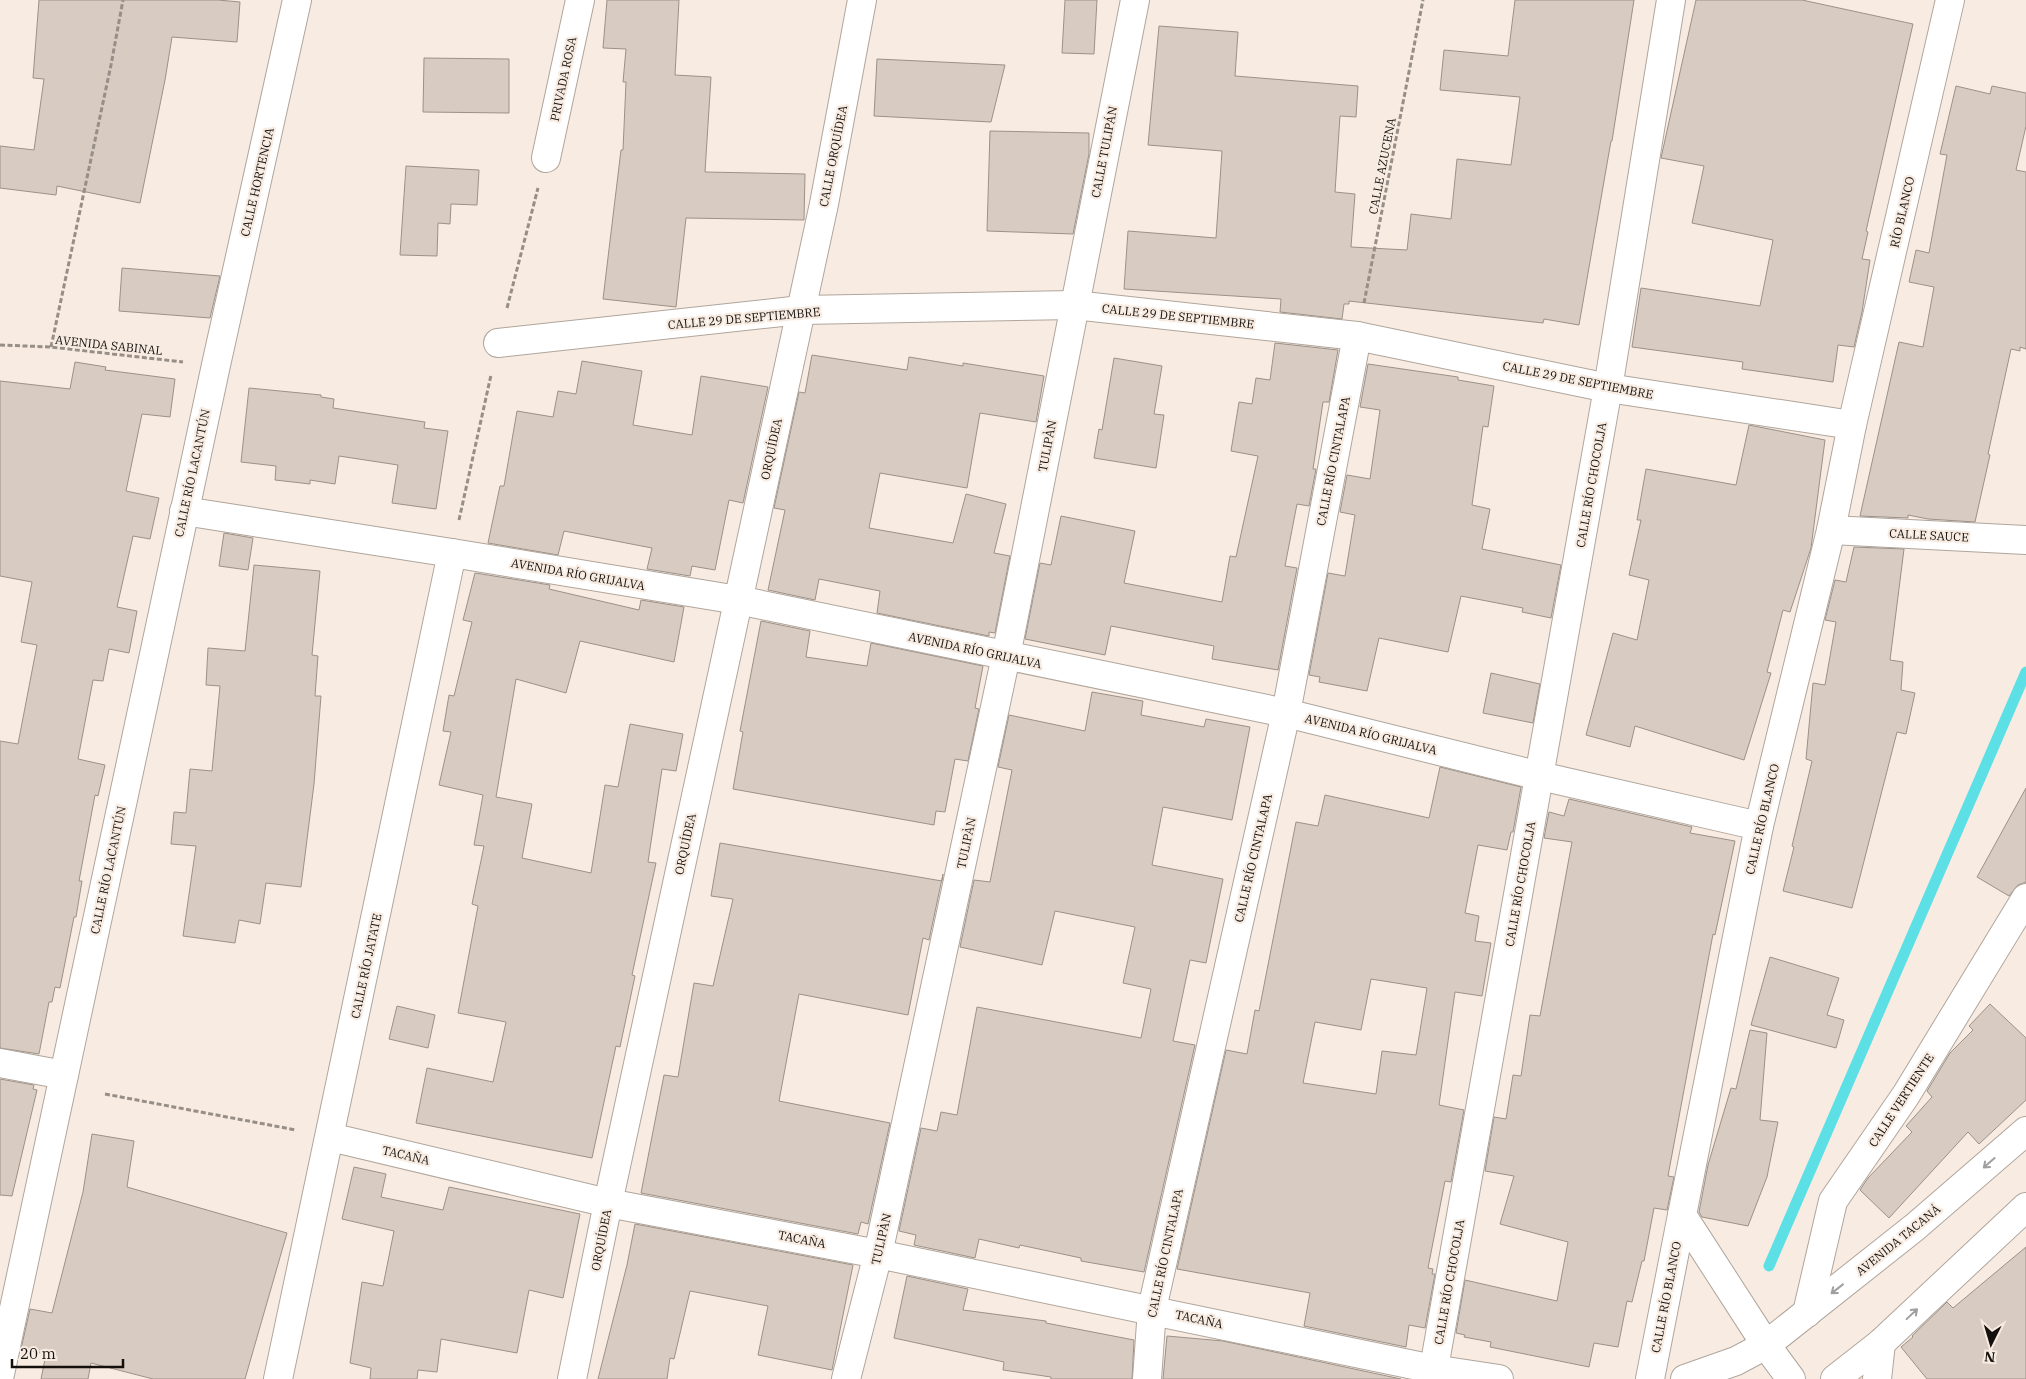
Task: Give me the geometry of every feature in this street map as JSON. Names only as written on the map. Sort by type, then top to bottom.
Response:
[{"type":"street","name":"CALLE HORTENCIA","points":[[216,365],[297,0]]},
{"type":"street","name":"PRIVADA ROSA","points":[[546,158],[580,0]]},
{"type":"street","name":"CALLE ORQUÍDEA","points":[[801,310],[824,204],[862,0]]},
{"type":"street","name":"CALLE TULIPÁN","points":[[1074,305],[1135,0]]},
{"type":"street","name":"CALLE RÍO CHOCOLJA","points":[[1432,1374],[1608,388],[1670,0]]},
{"type":"street","name":"RÍO BLANCO","points":[[1852,425],[1950,0]]},
{"type":"street","name":"CALLE 29 DE SEPTIEMBRE","points":[[498,343],[801,310],[1074,305],[1357,336],[1608,388],[1852,425]]},
{"type":"street","name":"TULIPÀN","points":[[846,1379],[878,1254],[1006,656],[1074,305]]},
{"type":"street","name":"ORQUÍDEA","points":[[572,1379],[608,1202],[801,310]]},
{"type":"street","name":"CALLE RÍO CINTALAPA","points":[[1147,1379],[1152,1310],[1286,713],[1357,336]]},
{"type":"street","name":"CALLE RÍO LACANTÚN","points":[[0,1374],[216,365]]},
{"type":"street","name":"CALLE RÍO BLANCO","points":[[1650,1379],[1759,826],[1831,530],[1852,425]]},
{"type":"street","name":"AVENIDA RÍO GRIJALVA","points":[[184,511],[738,600],[1286,713],[1540,776],[1759,826]]},
{"type":"street","name":"CALLE SAUCE","points":[[1831,530],[2026,540]]},
{"type":"street","name":"CALLE RÍO JATATE","points":[[278,1379],[452,553]]},
{"type":"street","name":"CALLE VERTIENTE","points":[[1807,1313],[1833,1201],[1906,1095],[2026,898]]},
{"type":"street","points":[[0,1063],[64,1075]]},
{"type":"street","name":"AVENIDA TACANÁ","points":[[1685,1379],[1736,1361],[1766,1345],[1916,1227],[2026,1131]]},
{"type":"street","name":"TACAÑA","points":[[330,1137],[608,1202],[878,1254],[1152,1310],[1432,1374],[1499,1379]]},
{"type":"street","points":[[1835,1379],[1881,1343],[2026,1207]]},
{"type":"street","name":"CALLE RÍO BLANCO","points":[[1682,1215],[1766,1345],[1791,1379]]},
{"type":"street","points":[[1877,1379],[1881,1343]]},
{"type":"path","points":[[51,347],[112,65],[123,0]]},
{"type":"path","name":"CALLE AZUCENA","points":[[1357,336],[1423,0]]},
{"type":"path","name":"AVENIDA SABINAL","points":[[0,345],[51,347],[216,365]]},
{"type":"path","points":[[105,1094],[330,1137]]},
{"type":"building","points":[[39,0],[218,0],[240,2],[237,42],[172,37],[140,203],[57,186],[56,195],[0,188],[0,146],[34,150],[44,79],[33,78]]},
{"type":"building","points":[[607,0],[679,0],[675,75],[711,77],[705,172],[805,174],[804,220],[686,218],[676,307],[603,299],[621,150],[623,150],[626,82],[623,82],[626,49],[603,48]]},
{"type":"building","points":[[1065,0],[1097,0],[1094,54],[1062,53]]},
{"type":"building","points":[[1515,0],[1634,0],[1612,141],[1579,325],[1544,319],[1543,323],[1349,301],[1349,304],[1344,304],[1342,319],[1280,312],[1281,299],[1124,289],[1128,231],[1216,238],[1222,151],[1148,145],[1159,26],[1238,32],[1235,76],[1358,86],[1356,117],[1340,116],[1335,192],[1355,194],[1351,247],[1407,250],[1411,214],[1451,219],[1457,159],[1511,165],[1520,97],[1440,90],[1444,50],[1508,56]]},
{"type":"building","points":[[1696,0],[1802,0],[1913,24],[1866,231],[1868,232],[1862,259],[1870,260],[1862,312],[1854,347],[1838,345],[1833,382],[1742,369],[1743,362],[1632,347],[1641,288],[1760,306],[1773,240],[1692,223],[1704,166],[1661,158]]},
{"type":"building","points":[[424,58],[509,59],[509,113],[423,112]]},
{"type":"building","points":[[877,59],[1005,65],[991,122],[874,116]]},
{"type":"building","points":[[1956,86],[1990,94],[1992,86],[2026,93],[2026,126],[2016,170],[2026,172],[2026,349],[2020,347],[2020,351],[2011,349],[1975,522],[1928,519],[1908,515],[1908,518],[1860,516],[1899,342],[1923,347],[1934,287],[1909,282],[1916,250],[1929,253],[1947,155],[1940,154]]},
{"type":"building","points":[[990,131],[1089,133],[1089,154],[1073,234],[987,231]]},
{"type":"building","points":[[406,166],[479,170],[477,205],[451,204],[450,224],[438,223],[437,256],[400,255]]},
{"type":"building","points":[[122,268],[220,276],[210,318],[119,311]]},
{"type":"building","points":[[1275,343],[1338,350],[1329,402],[1323,402],[1313,469],[1316,469],[1309,506],[1297,504],[1285,566],[1297,568],[1278,670],[1212,659],[1214,646],[1111,626],[1105,655],[1025,639],[1040,563],[1051,565],[1061,516],[1135,531],[1124,583],[1222,602],[1230,556],[1236,557],[1258,456],[1231,451],[1239,402],[1252,404],[1256,378],[1270,380]]},
{"type":"building","points":[[812,355],[907,370],[909,357],[963,366],[963,363],[1044,376],[1036,422],[980,413],[967,488],[880,473],[869,528],[953,543],[966,494],[1006,504],[994,553],[1010,556],[995,633],[989,632],[989,636],[877,613],[880,591],[819,579],[815,600],[768,590],[785,510],[774,508],[799,392],[805,393]]},
{"type":"building","points":[[1114,358],[1162,366],[1154,414],[1164,415],[1156,468],[1094,458],[1099,429],[1102,430]]},
{"type":"building","points":[[582,361],[642,371],[633,425],[692,435],[701,376],[768,387],[743,503],[729,500],[715,570],[692,566],[690,576],[647,569],[652,548],[564,531],[558,555],[488,543],[500,486],[504,486],[517,411],[553,417],[558,391],[576,394]]},
{"type":"building","points":[[75,362],[106,367],[105,370],[175,379],[170,417],[142,414],[126,491],[159,498],[150,539],[133,536],[117,607],[137,611],[129,653],[109,649],[103,681],[93,680],[78,759],[105,765],[98,796],[95,795],[79,881],[82,881],[76,917],[74,917],[60,988],[55,987],[52,1002],[49,1002],[39,1054],[0,1048],[0,741],[18,744],[37,645],[21,642],[32,582],[0,576],[0,381],[70,389]]},
{"type":"building","points":[[1368,364],[1458,377],[1458,380],[1494,386],[1488,427],[1483,426],[1472,505],[1490,509],[1482,549],[1561,565],[1551,618],[1522,612],[1523,608],[1461,596],[1448,652],[1379,638],[1367,691],[1319,682],[1320,677],[1309,675],[1328,573],[1345,576],[1355,515],[1340,512],[1347,475],[1370,479],[1380,410],[1360,407]]},
{"type":"building","points":[[249,388],[321,395],[321,397],[334,399],[333,408],[425,422],[424,428],[448,431],[436,509],[392,503],[398,465],[339,456],[335,484],[310,480],[310,484],[275,480],[276,466],[241,462]]},
{"type":"building","points":[[1749,425],[1825,440],[1811,548],[1790,612],[1783,610],[1767,672],[1771,673],[1744,760],[1635,726],[1630,747],[1586,735],[1613,633],[1637,640],[1649,580],[1629,575],[1641,520],[1637,520],[1646,469],[1736,485]]},
{"type":"building","points":[[224,533],[253,538],[248,570],[219,566]]},
{"type":"building","points":[[1854,547],[1904,549],[1890,660],[1903,662],[1901,690],[1915,693],[1906,734],[1897,732],[1852,908],[1783,891],[1812,761],[1806,759],[1813,683],[1825,685],[1836,622],[1825,620],[1835,580],[1846,582]]},
{"type":"building","points":[[254,565],[320,571],[312,655],[318,656],[315,696],[321,696],[314,784],[301,887],[266,883],[260,924],[239,920],[235,943],[183,936],[196,846],[171,844],[174,812],[186,813],[190,769],[212,771],[220,686],[206,685],[208,648],[245,651]]},
{"type":"building","points":[[475,573],[550,585],[549,589],[639,610],[641,600],[684,607],[674,662],[580,641],[566,693],[516,679],[496,797],[532,804],[522,858],[591,873],[605,785],[618,787],[630,724],[683,734],[676,771],[662,769],[648,862],[656,863],[632,975],[635,976],[620,1047],[616,1046],[592,1158],[416,1123],[427,1068],[493,1082],[506,1022],[458,1013],[478,906],[472,904],[484,846],[474,845],[483,795],[439,785],[451,732],[443,731],[449,695],[454,696],[472,622],[463,620]]},
{"type":"building","points":[[761,621],[810,631],[806,657],[867,666],[871,643],[983,666],[975,708],[979,709],[968,761],[955,759],[945,812],[936,811],[934,825],[733,789],[743,732],[740,731]]},
{"type":"building","points":[[1491,673],[1540,684],[1533,723],[1483,713]]},
{"type":"building","points":[[1092,692],[1143,701],[1141,715],[1204,727],[1206,719],[1250,727],[1232,820],[1163,807],[1152,865],[1223,879],[1206,963],[1190,960],[1173,1041],[1195,1045],[1144,1272],[1081,1261],[1081,1258],[1020,1245],[1019,1248],[979,1239],[975,1258],[914,1245],[916,1235],[899,1231],[921,1128],[937,1131],[941,1112],[957,1115],[977,1007],[1141,1038],[1151,989],[1123,983],[1135,927],[1055,911],[1042,965],[960,947],[974,880],[990,882],[1012,770],[998,767],[1009,715],[1085,731]]},
{"type":"building","points":[[1440,767],[1521,787],[1513,832],[1511,832],[1507,850],[1478,845],[1465,913],[1479,916],[1475,941],[1491,943],[1482,996],[1455,992],[1439,1105],[1464,1110],[1451,1182],[1445,1181],[1428,1268],[1433,1269],[1432,1274],[1435,1274],[1425,1328],[1409,1325],[1406,1347],[1304,1326],[1310,1293],[1177,1269],[1226,1050],[1247,1054],[1255,1010],[1259,1011],[1296,822],[1318,826],[1325,795],[1429,818]],"holes":[[[1371,979],[1427,988],[1416,1055],[1382,1051],[1376,1094],[1303,1083],[1315,1022],[1361,1030]]]},
{"type":"building","points":[[2026,788],[2026,882],[2018,885],[2009,896],[1977,877]]},
{"type":"building","points":[[1569,799],[1692,827],[1690,833],[1735,841],[1715,935],[1713,934],[1668,1176],[1674,1177],[1667,1210],[1654,1208],[1644,1261],[1642,1261],[1632,1302],[1627,1301],[1618,1347],[1594,1343],[1589,1367],[1490,1347],[1491,1342],[1464,1337],[1465,1335],[1456,1333],[1465,1280],[1557,1301],[1568,1242],[1500,1224],[1514,1176],[1485,1171],[1494,1117],[1506,1119],[1513,1075],[1521,1076],[1530,1015],[1540,1016],[1572,842],[1544,838],[1549,812],[1564,816]]},
{"type":"building","points":[[720,843],[942,881],[929,940],[923,938],[908,1015],[799,994],[779,1101],[890,1123],[868,1224],[861,1222],[858,1234],[641,1193],[664,1075],[678,1077],[694,983],[713,986],[733,899],[711,896]]},
{"type":"building","points":[[1770,957],[1839,978],[1827,1015],[1844,1020],[1836,1048],[1751,1025]]},
{"type":"building","points":[[1990,1004],[2026,1038],[2026,1100],[1979,1144],[1968,1132],[1889,1218],[1860,1190],[1868,1178],[1912,1132],[1906,1126],[1932,1097],[1927,1091],[1950,1053],[1973,1030],[1969,1026]]},
{"type":"building","points":[[397,1006],[435,1015],[428,1048],[389,1039]]},
{"type":"building","points":[[1750,1030],[1767,1033],[1760,1120],[1778,1122],[1767,1177],[1748,1226],[1702,1217],[1699,1212],[1708,1165],[1731,1088],[1736,1089]]},
{"type":"building","points":[[0,1079],[34,1085],[33,1089],[37,1090],[12,1196],[0,1195]]},
{"type":"building","points":[[92,1134],[134,1141],[127,1187],[287,1233],[245,1379],[153,1379],[91,1363],[88,1379],[41,1379],[46,1354],[21,1349],[30,1309],[52,1313],[83,1192]]},
{"type":"building","points":[[354,1167],[386,1174],[381,1197],[443,1210],[449,1187],[580,1214],[563,1298],[529,1290],[517,1353],[441,1339],[437,1372],[418,1370],[417,1379],[370,1379],[371,1368],[350,1363],[362,1282],[383,1286],[394,1231],[342,1219]]},
{"type":"building","points":[[635,1224],[853,1265],[832,1370],[758,1355],[768,1306],[690,1291],[674,1359],[670,1358],[667,1379],[598,1379],[627,1265]]},
{"type":"building","points":[[2026,1247],[2026,1379],[1927,1379],[1901,1347],[1947,1302],[1953,1308]]},
{"type":"building","points":[[907,1276],[968,1289],[963,1310],[1046,1321],[1046,1323],[1134,1340],[1132,1379],[1051,1379],[1051,1377],[1003,1370],[1004,1362],[894,1338]]},
{"type":"building","points":[[1167,1336],[1223,1341],[1401,1379],[1163,1379]]},
{"type":"waterway","points":[[1769,1266],[2026,672]]}]
